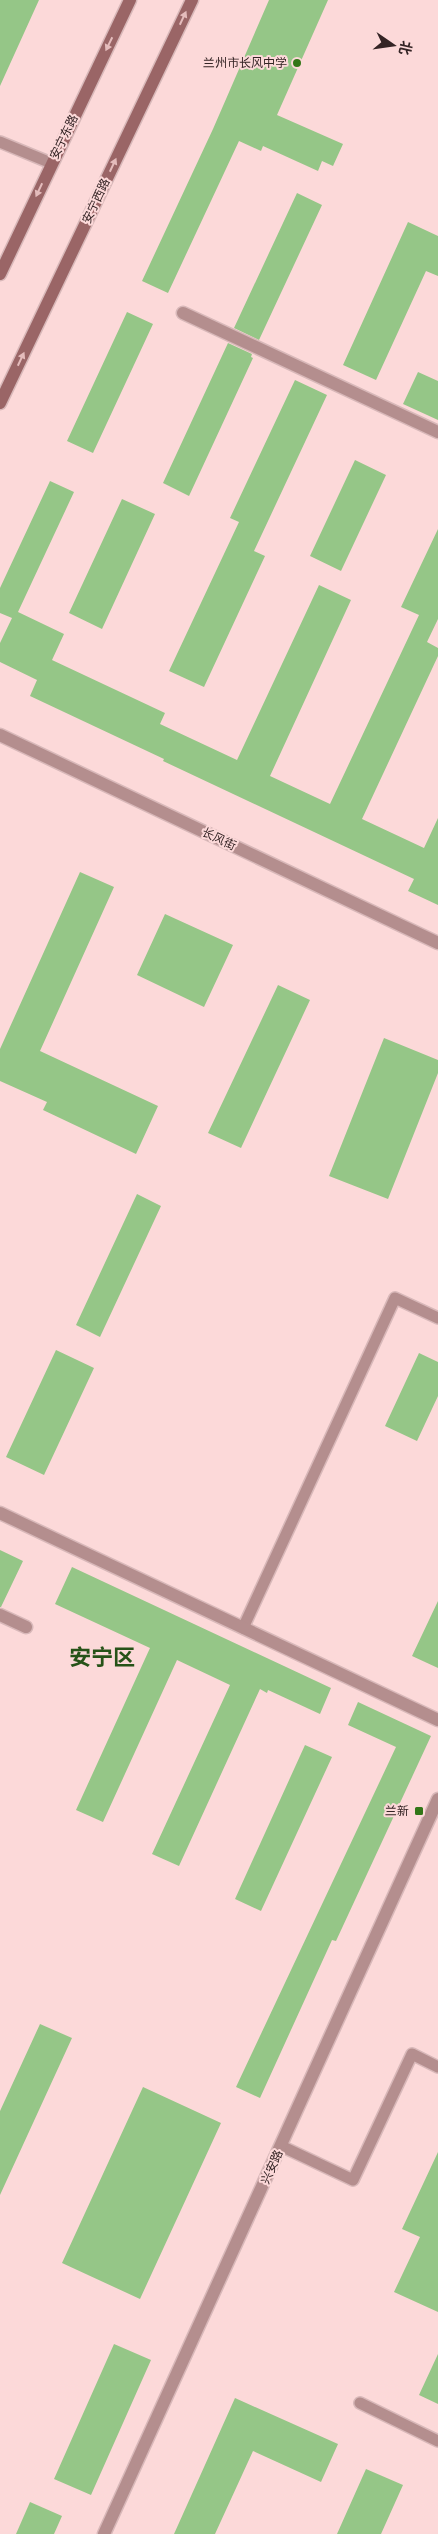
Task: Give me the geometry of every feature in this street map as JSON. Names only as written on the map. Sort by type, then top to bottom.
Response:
[{"type":"main road","name":"安宁东路","points":[[0,274],[51,163],[130,0]]},
{"type":"main road","name":"安宁西路","points":[[0,403],[192,0]]},
{"type":"street","points":[[183,313],[438,432]]},
{"type":"street","name":"长风街","points":[[0,734],[438,943]]},
{"type":"street","points":[[0,1513],[438,1720]]},
{"type":"street","points":[[0,1616],[26,1627]]},
{"type":"street","name":"兴安路","points":[[104,2534],[438,1799]]},
{"type":"lane","points":[[0,142],[51,163]]},
{"type":"lane","points":[[243,1628],[394,1298],[438,1318]]},
{"type":"lane","points":[[281,2146],[353,2180],[412,2054],[438,2067]]},
{"type":"lane","points":[[360,2403],[438,2441]]},
{"type":"building","points":[[0,0],[39,0],[0,86]]},
{"type":"building","points":[[269,0],[328,0],[277,115],[343,144],[333,166],[322,161],[318,171],[263,146],[261,151],[239,141],[168,293],[142,281],[213,129]]},
{"type":"building","points":[[297,193],[322,205],[259,340],[234,328]]},
{"type":"building","points":[[408,222],[438,236],[438,276],[426,271],[376,380],[343,365]]},
{"type":"building","points":[[127,312],[153,324],[93,453],[67,441]]},
{"type":"building","points":[[228,343],[252,354],[251,357],[253,358],[189,496],[163,483]]},
{"type":"building","points":[[418,372],[438,381],[438,420],[403,404]]},
{"type":"building","points":[[295,380],[327,395],[254,551],[265,556],[204,687],[169,671],[239,522],[230,518]]},
{"type":"building","points":[[355,460],[386,475],[341,571],[310,556]]},
{"type":"building","points":[[50,481],[74,492],[18,612],[64,634],[52,660],[165,713],[160,724],[237,760],[319,585],[351,600],[270,776],[330,804],[419,615],[401,607],[438,529],[438,619],[427,642],[438,648],[438,656],[362,819],[424,848],[438,818],[438,905],[408,891],[414,879],[30,696],[37,680],[0,662],[0,643],[12,618],[0,613],[0,588]]},
{"type":"building","points":[[122,499],[155,514],[102,629],[69,613]]},
{"type":"building","points":[[80,872],[114,887],[40,1051],[158,1106],[136,1154],[43,1110],[47,1102],[0,1081],[0,1049]]},
{"type":"building","points":[[165,914],[233,945],[204,1007],[137,975]]},
{"type":"building","points":[[278,985],[310,1000],[241,1148],[208,1133]]},
{"type":"building","points":[[384,1038],[438,1060],[438,1073],[388,1199],[329,1176]]},
{"type":"building","points":[[137,1194],[161,1206],[100,1337],[76,1325]]},
{"type":"building","points":[[56,1350],[94,1368],[44,1475],[6,1457]]},
{"type":"building","points":[[419,1353],[438,1362],[438,1396],[417,1441],[385,1426]]},
{"type":"building","points":[[0,1550],[23,1561],[1,1607],[0,1607]]},
{"type":"building","points":[[72,1567],[331,1688],[320,1714],[268,1690],[267,1693],[260,1689],[179,1866],[152,1854],[230,1685],[177,1660],[103,1822],[76,1810],[150,1648],[55,1604]]},
{"type":"building","points":[[438,1601],[438,1668],[412,1656]]},
{"type":"building","points":[[358,1702],[431,1736],[336,1941],[332,1940],[260,2098],[236,2087],[396,1747],[348,1725]]},
{"type":"building","points":[[305,1745],[332,1757],[261,1911],[235,1899]]},
{"type":"building","points":[[40,2024],[72,2038],[0,2195],[0,2111]]},
{"type":"building","points":[[143,2087],[221,2123],[140,2299],[62,2263]]},
{"type":"building","points":[[438,2152],[438,2312],[394,2292],[420,2237],[402,2229]]},
{"type":"building","points":[[114,2344],[151,2360],[91,2495],[54,2479]]},
{"type":"building","points":[[438,2354],[438,2404],[419,2395]]},
{"type":"building","points":[[235,2398],[338,2444],[321,2482],[253,2451],[215,2534],[174,2534]]},
{"type":"building","points":[[366,2469],[403,2485],[381,2534],[337,2534]]},
{"type":"building","points":[[30,2502],[62,2516],[54,2534],[16,2534]]},
{"type":"place","name":"兰州市长风中学","points":[[297,63]]},
{"type":"place","name":"兰新","points":[[419,1811]]},
{"type":"district","name":"安宁区","points":[[102,1657]]}]
